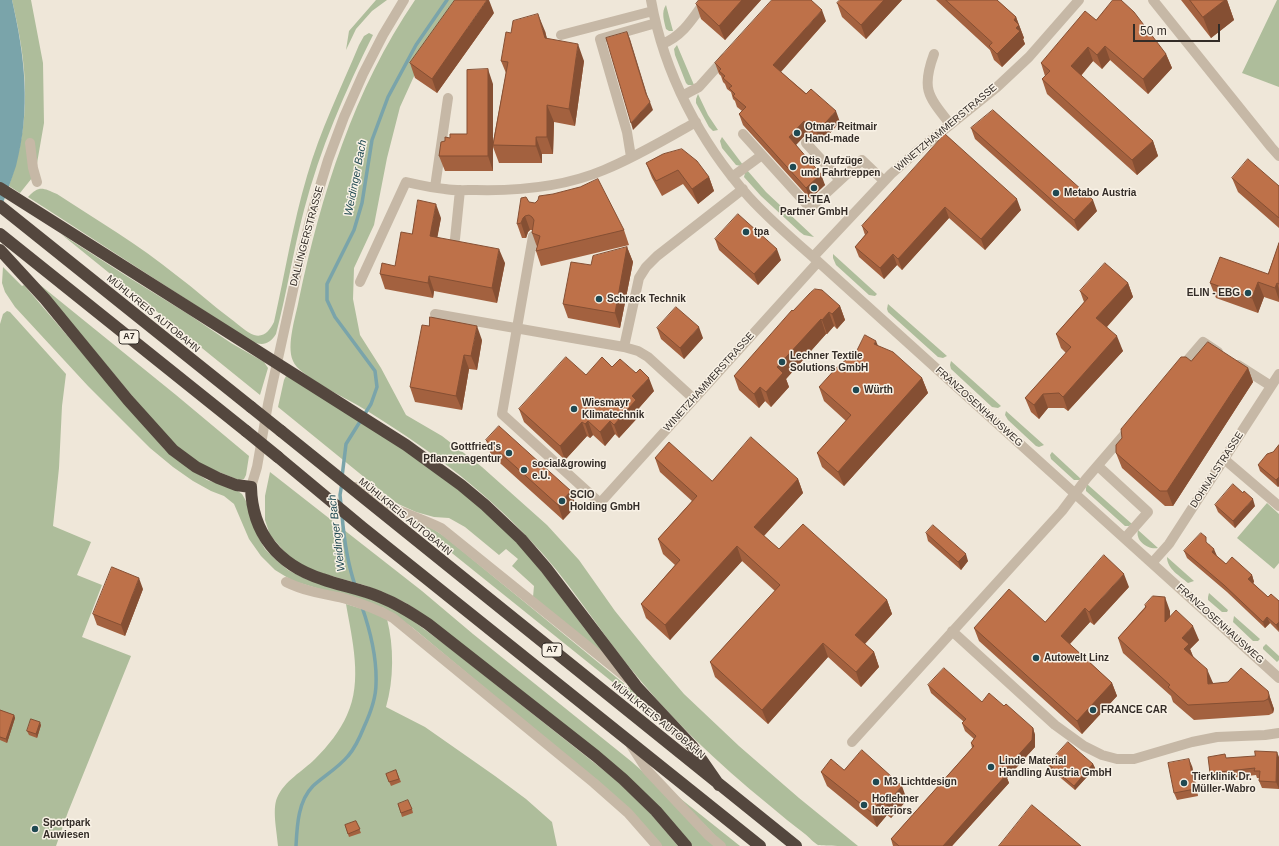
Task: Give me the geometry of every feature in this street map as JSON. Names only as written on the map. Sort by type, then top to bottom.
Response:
[{"type":"highway","points":[[0,188],[355,412],[406,445],[462,485],[521,539],[546,568],[636,686],[692,746],[719,784]]},
{"type":"highway","name":"MÜHLKREIS AUTOBAHN","points":[[0,206],[347,485],[359,492],[796,846]]},
{"type":"highway","name":"A7","points":[[0,234],[760,846]]},
{"type":"highway","points":[[4,254],[45,298],[128,400],[173,450],[196,467],[218,478],[236,485],[251,486],[253,509],[261,530],[272,548],[289,564],[305,573],[380,597],[400,606],[428,624],[596,756],[623,779],[656,811],[686,846]]},
{"type":"street","name":"DALLINGERSTRASSE","points":[[251,486],[257,467],[268,404],[299,263],[328,160],[344,117],[363,74],[383,35],[404,0]]},
{"type":"street","points":[[662,44],[677,36],[693,19],[706,0]]},
{"type":"street","name":"WINETZHAMMERSTRASSE","points":[[518,329],[502,414],[600,503],[694,399],[884,181],[915,153],[997,87],[1029,57],[1079,0]]},
{"type":"street","points":[[1153,0],[1279,156]]},
{"type":"street","points":[[561,35],[653,3]]},
{"type":"street","name":"FRANZOSENHAUSWEG","points":[[653,3],[656,23],[662,44],[672,74],[682,96],[696,122],[720,160],[732,178],[743,190],[776,224],[1279,678]]},
{"type":"street","points":[[630,157],[627,132],[600,39],[656,23]]},
{"type":"street","points":[[682,96],[699,87],[732,50]]},
{"type":"street","points":[[934,54],[928,71],[928,89],[933,101],[950,124]]},
{"type":"street","points":[[435,188],[448,98]]},
{"type":"street","points":[[360,282],[406,182],[435,188],[460,190],[541,190],[604,170],[696,122]]},
{"type":"street","points":[[743,134],[810,208],[862,160],[884,181]]},
{"type":"street","points":[[806,143],[840,180]]},
{"type":"street","points":[[30,144],[33,168],[37,182]]},
{"type":"street","points":[[732,178],[762,155]]},
{"type":"street","points":[[454,239],[460,190]]},
{"type":"street","points":[[624,347],[639,278],[646,267],[657,256],[743,190]]},
{"type":"street","points":[[518,329],[533,236]]},
{"type":"street","points":[[435,314],[624,347],[638,351],[648,357],[694,399]]},
{"type":"street","points":[[1173,377],[1203,342],[1272,386]]},
{"type":"street","name":"DOHNALSTRASSE","points":[[1152,563],[1169,544],[1279,374]]},
{"type":"street","points":[[852,742],[1062,511],[1138,419]]},
{"type":"street","points":[[1224,459],[1279,506]]},
{"type":"street","points":[[1098,466],[1148,512],[1125,538]]},
{"type":"street","points":[[359,492],[441,528],[636,686]]},
{"type":"street","points":[[286,582],[313,592],[345,599],[378,610],[393,618],[594,783],[628,813],[657,846]]},
{"type":"street","points":[[952,631],[1055,726],[1078,742],[1102,755],[1117,759],[1134,759],[1192,742],[1216,737],[1279,734]]},
{"type":"street","points":[[627,738],[647,770],[709,836],[721,846]]},
{"type":"green space","points":[[12,0],[31,0],[43,63],[44,123],[36,169],[32,178],[20,193],[9,186],[21,138],[25,93],[22,49]]},
{"type":"green space","points":[[376,0],[387,0],[372,11],[356,29],[346,50],[349,31]]},
{"type":"green space","points":[[415,0],[465,0],[420,63],[400,107],[387,158],[374,225],[354,268],[353,299],[360,335],[381,368],[406,415],[442,436],[482,467],[547,525],[579,560],[615,611],[684,694],[739,746],[799,798],[858,846],[818,845],[731,773],[676,720],[642,683],[544,555],[492,502],[428,451],[359,406],[303,373],[293,361],[291,354],[291,339],[294,322],[308,260],[329,182],[357,106],[374,70],[393,34]]},
{"type":"green space","points":[[1277,0],[1279,0],[1279,87],[1242,73]]},
{"type":"green space","points":[[666,5],[673,31],[666,29],[663,14]]},
{"type":"green space","points":[[369,33],[373,35],[343,99],[325,143],[310,187],[276,334],[265,344],[259,344],[251,341],[28,197],[38,189],[45,189],[57,194],[147,253],[245,330],[258,336],[264,334],[271,328],[274,322],[297,212],[312,159],[324,126],[359,45],[364,36]]},
{"type":"green space","points":[[677,45],[694,85],[688,85],[686,83],[675,55],[674,49]]},
{"type":"green space","points":[[698,94],[708,115],[718,130],[713,131],[709,127],[696,103]]},
{"type":"green space","points":[[722,137],[743,165],[736,165],[722,148],[720,141]]},
{"type":"green space","points":[[747,170],[766,192],[814,237],[804,235],[800,232],[761,196],[744,177]]},
{"type":"green space","points":[[61,234],[188,314],[231,343],[264,362],[268,368],[260,395]]},
{"type":"green space","points":[[833,254],[877,294],[875,296],[869,295],[836,265]]},
{"type":"green space","points":[[3,267],[22,286],[24,285],[165,450],[207,480],[235,489],[242,494],[246,501],[257,535],[265,549],[276,560],[288,570],[306,579],[383,603],[405,615],[447,646],[616,780],[651,814],[678,846],[662,846],[516,714],[413,628],[384,608],[293,581],[275,570],[261,556],[249,539],[234,504],[224,496],[193,481],[150,448],[88,386],[15,307],[5,292],[2,283]]},
{"type":"green space","points":[[39,284],[249,456],[244,479],[239,480],[204,466],[183,452],[159,428]]},
{"type":"green space","points":[[888,304],[947,356],[943,358],[938,357],[888,312]]},
{"type":"green space","points":[[7,311],[10,312],[66,374],[62,406],[59,468],[53,526],[91,542],[77,575],[102,585],[82,637],[131,656],[68,812],[56,846],[0,846],[0,324],[3,314]]},
{"type":"green space","points":[[951,361],[1001,406],[998,408],[992,407],[951,369]]},
{"type":"green space","points":[[286,376],[351,415],[412,455],[470,499],[523,549],[610,661],[533,597],[534,586],[512,566],[518,559],[506,549],[499,555],[465,527],[449,518],[434,517],[416,512],[396,503],[278,407]]},
{"type":"green space","points":[[1006,411],[1044,445],[1039,447],[1036,446],[1008,420],[1005,415]]},
{"type":"green space","points":[[1052,452],[1081,479],[1074,480],[1051,459],[1050,455]]},
{"type":"green space","points":[[270,472],[422,591],[632,762],[650,778],[716,846],[692,846],[677,827],[420,612],[406,603],[385,593],[364,585],[307,569],[290,558],[270,535],[265,520],[265,496]]},
{"type":"green space","points":[[1087,484],[1132,524],[1125,526],[1086,491]]},
{"type":"green space","points":[[1267,503],[1279,514],[1279,563],[1274,569],[1237,538]]},
{"type":"green space","points":[[412,521],[430,527],[444,536],[633,691],[656,717]]},
{"type":"green space","points":[[1138,530],[1158,548],[1150,548],[1143,544],[1138,538]]},
{"type":"green space","points":[[1167,557],[1194,581],[1188,583],[1178,575],[1169,565]]},
{"type":"green space","points":[[1209,593],[1228,610],[1227,612],[1222,612],[1208,600]]},
{"type":"green space","points":[[346,604],[369,611],[387,619],[391,640],[392,674],[386,707],[425,727],[526,799],[552,822],[557,846],[278,846],[275,809],[280,792],[289,781],[315,759],[333,738],[341,727],[352,702],[355,660]]},
{"type":"green space","points":[[1234,616],[1260,639],[1258,641],[1253,641],[1233,622]]},
{"type":"green space","points":[[1266,644],[1279,656],[1279,660],[1277,662],[1263,649]]},
{"type":"green space","points":[[676,795],[740,846],[725,846]]},
{"type":"water","points":[[0,0],[12,0],[17,21],[23,63],[25,103],[21,145],[16,166],[0,212]]},
{"type":"building","points":[[455,0],[487,0],[432,79],[410,63]]},
{"type":"building","points":[[699,0],[742,0],[719,26],[696,4]]},
{"type":"building","points":[[772,0],[811,0],[822,10],[773,65],[806,94],[811,89],[836,111],[817,132],[804,121],[789,137],[821,174],[806,188],[739,114],[746,107],[733,96],[735,94],[729,88],[732,86],[723,78],[725,76],[719,71],[721,69],[715,63]]},
{"type":"building","points":[[840,0],[884,0],[861,25],[837,3]]},
{"type":"building","points":[[946,0],[997,0],[1016,17],[1014,20],[1019,25],[1016,28],[1020,31],[997,54],[989,46],[992,43]]},
{"type":"building","points":[[1113,0],[1121,0],[1134,12],[1166,54],[1143,79],[1105,46],[1097,55],[1088,47],[1071,66],[1153,141],[1132,160],[1042,79],[1050,71],[1041,63],[1085,11],[1096,20]]},
{"type":"building","points":[[1190,0],[1225,0],[1203,17]]},
{"type":"building","points":[[538,14],[545,38],[578,44],[569,109],[547,105],[547,137],[536,137],[536,146],[493,145],[508,62],[501,61],[506,32],[511,33],[513,21]]},
{"type":"building","points":[[627,32],[646,94],[650,102],[631,123],[606,38]]},
{"type":"building","points":[[488,69],[488,156],[439,156],[441,142],[445,141],[445,137],[450,138],[450,134],[467,134],[467,70]]},
{"type":"building","points":[[993,110],[1093,200],[1074,220],[971,128]]},
{"type":"building","points":[[945,134],[1017,199],[981,239],[945,207],[898,259],[893,254],[880,268],[855,247],[868,232],[862,226]]},
{"type":"building","points":[[682,149],[697,161],[709,177],[692,189],[678,170],[656,181],[646,163],[663,154]]},
{"type":"building","points":[[1248,159],[1279,186],[1279,218],[1232,178]]},
{"type":"building","points":[[598,179],[624,230],[536,251],[540,236],[532,233],[534,220],[532,217],[529,215],[525,216],[521,223],[517,224],[521,198],[526,197],[529,202],[535,203],[539,196],[580,187]]},
{"type":"building","points":[[418,200],[436,204],[430,236],[499,249],[492,288],[429,276],[428,283],[380,274],[382,263],[395,266],[401,232],[412,234]]},
{"type":"building","points":[[738,214],[777,249],[754,274],[715,239]]},
{"type":"building","points":[[1279,243],[1279,284],[1277,283],[1275,288],[1258,282],[1252,298],[1210,283],[1220,257],[1268,274]]},
{"type":"building","points":[[627,247],[615,313],[563,304],[571,262],[591,265],[593,256]]},
{"type":"building","points":[[1105,263],[1128,283],[1096,318],[1117,336],[1063,397],[1059,393],[1043,394],[1034,405],[1025,398],[1071,347],[1056,334],[1088,298],[1080,291]]},
{"type":"building","points":[[815,289],[822,290],[840,306],[832,314],[829,312],[822,320],[821,319],[777,367],[783,373],[766,392],[760,387],[754,394],[734,376],[792,310],[793,311]]},
{"type":"building","points":[[676,307],[699,327],[680,348],[657,328]]},
{"type":"building","points":[[430,317],[477,326],[471,356],[464,355],[456,396],[410,387],[422,325],[429,326]]},
{"type":"building","points":[[865,335],[876,341],[874,344],[893,352],[922,378],[838,472],[817,453],[851,415],[819,387],[838,366],[856,352]]},
{"type":"building","points":[[1208,342],[1248,368],[1167,491],[1160,491],[1116,453],[1116,445],[1122,438],[1121,429],[1181,357],[1186,357],[1191,361]]},
{"type":"building","name":"Wiesmayr Klimatechnik","points":[[566,357],[586,375],[602,357],[612,367],[620,359],[636,373],[640,369],[649,378],[632,396],[636,400],[614,425],[610,421],[600,432],[588,421],[585,424],[582,422],[560,446],[519,409]]},
{"type":"building","points":[[499,426],[571,491],[558,505],[486,440]]},
{"type":"building","points":[[751,437],[798,479],[754,527],[779,549],[803,524],[887,600],[855,635],[874,652],[856,672],[823,643],[762,710],[710,662],[780,585],[737,546],[665,625],[641,604],[680,560],[658,539],[697,496],[655,458],[669,442],[712,481]]},
{"type":"building","points":[[1279,445],[1279,477],[1276,480],[1258,465],[1267,454],[1273,452]]},
{"type":"building","points":[[1233,484],[1253,499],[1233,521],[1215,505]]},
{"type":"building","points":[[933,525],[966,554],[958,562],[926,533]]},
{"type":"building","points":[[1201,533],[1206,537],[1206,542],[1214,549],[1212,552],[1226,564],[1232,557],[1252,575],[1248,579],[1268,597],[1271,594],[1279,601],[1279,622],[1276,625],[1267,617],[1263,622],[1224,585],[1184,551]]},
{"type":"building","points":[[1104,555],[1124,574],[1089,612],[1085,608],[1061,636],[1112,683],[1077,721],[974,628],[1009,589],[1045,622]]},
{"type":"building","points":[[112,567],[139,578],[121,625],[93,614]]},
{"type":"building","points":[[1153,596],[1165,597],[1165,622],[1176,610],[1193,626],[1182,638],[1189,644],[1184,649],[1207,669],[1208,684],[1228,682],[1241,668],[1268,691],[1268,699],[1264,701],[1188,705],[1168,687],[1170,685],[1118,638],[1146,607],[1145,605]]},
{"type":"building","name":"Linde Material Handling Austria GmbH","points":[[944,668],[982,702],[989,693],[1004,706],[1006,704],[1033,728],[1032,740],[1003,772],[1006,775],[943,846],[899,846],[891,839],[974,746],[971,743],[976,736],[962,723],[966,719],[928,685]]},
{"type":"building","points":[[0,710],[14,715],[6,739],[0,737]]},
{"type":"building","points":[[31,719],[40,722],[36,734],[27,731]]},
{"type":"building","points":[[1068,742],[1093,764],[1074,786],[1048,764]]},
{"type":"building","points":[[862,750],[902,786],[886,804],[881,800],[871,812],[821,772],[831,759],[844,770]]},
{"type":"building","points":[[1255,751],[1277,752],[1276,782],[1259,781],[1260,771],[1254,771],[1255,768],[1210,773],[1208,757],[1225,754],[1226,758],[1255,756]]},
{"type":"building","name":"Tierklinik Dr. Müller-Wabro","points":[[1189,759],[1195,789],[1174,793],[1168,763]]},
{"type":"building","points":[[396,770],[399,779],[389,782],[386,774]]},
{"type":"building","points":[[408,800],[412,809],[401,813],[398,804]]},
{"type":"building","points":[[1032,805],[1081,846],[999,846]]},
{"type":"building","points":[[356,821],[360,829],[348,834],[345,825]]},
{"type":"waterway","name":"Weidinger Bach","points":[[342,477],[346,444],[371,404],[377,387],[375,371],[335,317],[327,300],[327,284],[354,230],[362,203],[372,140],[388,97],[416,45],[447,0]]},
{"type":"waterway","name":"Weidinger Bach","points":[[341,505],[340,495],[342,483]]},
{"type":"waterway","name":"Weidinger Bach","points":[[342,515],[346,550],[355,585]]},
{"type":"waterway","name":"Weidinger Bach","points":[[296,846],[299,814],[304,799],[313,786],[351,753],[361,735],[374,700],[376,689],[374,655],[368,625],[362,607]]},
{"type":"place","name":"Otmar Reitmair Hand-made","points":[[797,133]]},
{"type":"place","name":"Otis Aufzüge und Fahrtreppen","points":[[793,167]]},
{"type":"place","name":"EI-TEA Partner GmbH","points":[[814,188]]},
{"type":"place","name":"Metabo Austria","points":[[1056,193]]},
{"type":"place","name":"tpa","points":[[746,232]]},
{"type":"place","name":"ELIN - EBG","points":[[1248,293]]},
{"type":"place","name":"Schrack Technik","points":[[599,299]]},
{"type":"place","name":"Lechner Textile Solutions GmbH","points":[[782,362]]},
{"type":"place","name":"Würth","points":[[856,390]]},
{"type":"place","name":"Wiesmayr Klimatechnik","points":[[574,409]]},
{"type":"place","name":"Gottfried's Pflanzenagentur","points":[[509,453]]},
{"type":"place","name":"social&growing e.U.","points":[[524,470]]},
{"type":"place","name":"SCIO Holding GmbH","points":[[562,501]]},
{"type":"place","name":"Autowelt Linz","points":[[1036,658]]},
{"type":"place","name":"FRANCE CAR","points":[[1093,710]]},
{"type":"place","name":"Linde Material Handling Austria GmbH","points":[[991,767]]},
{"type":"place","name":"M3 Lichtdesign","points":[[876,782]]},
{"type":"place","name":"Tierklinik Dr. Müller-Wabro","points":[[1184,783]]},
{"type":"place","name":"Hoflehner Interiors","points":[[864,805]]},
{"type":"place","name":"Sportpark Auwiesen","points":[[35,829]]}]
